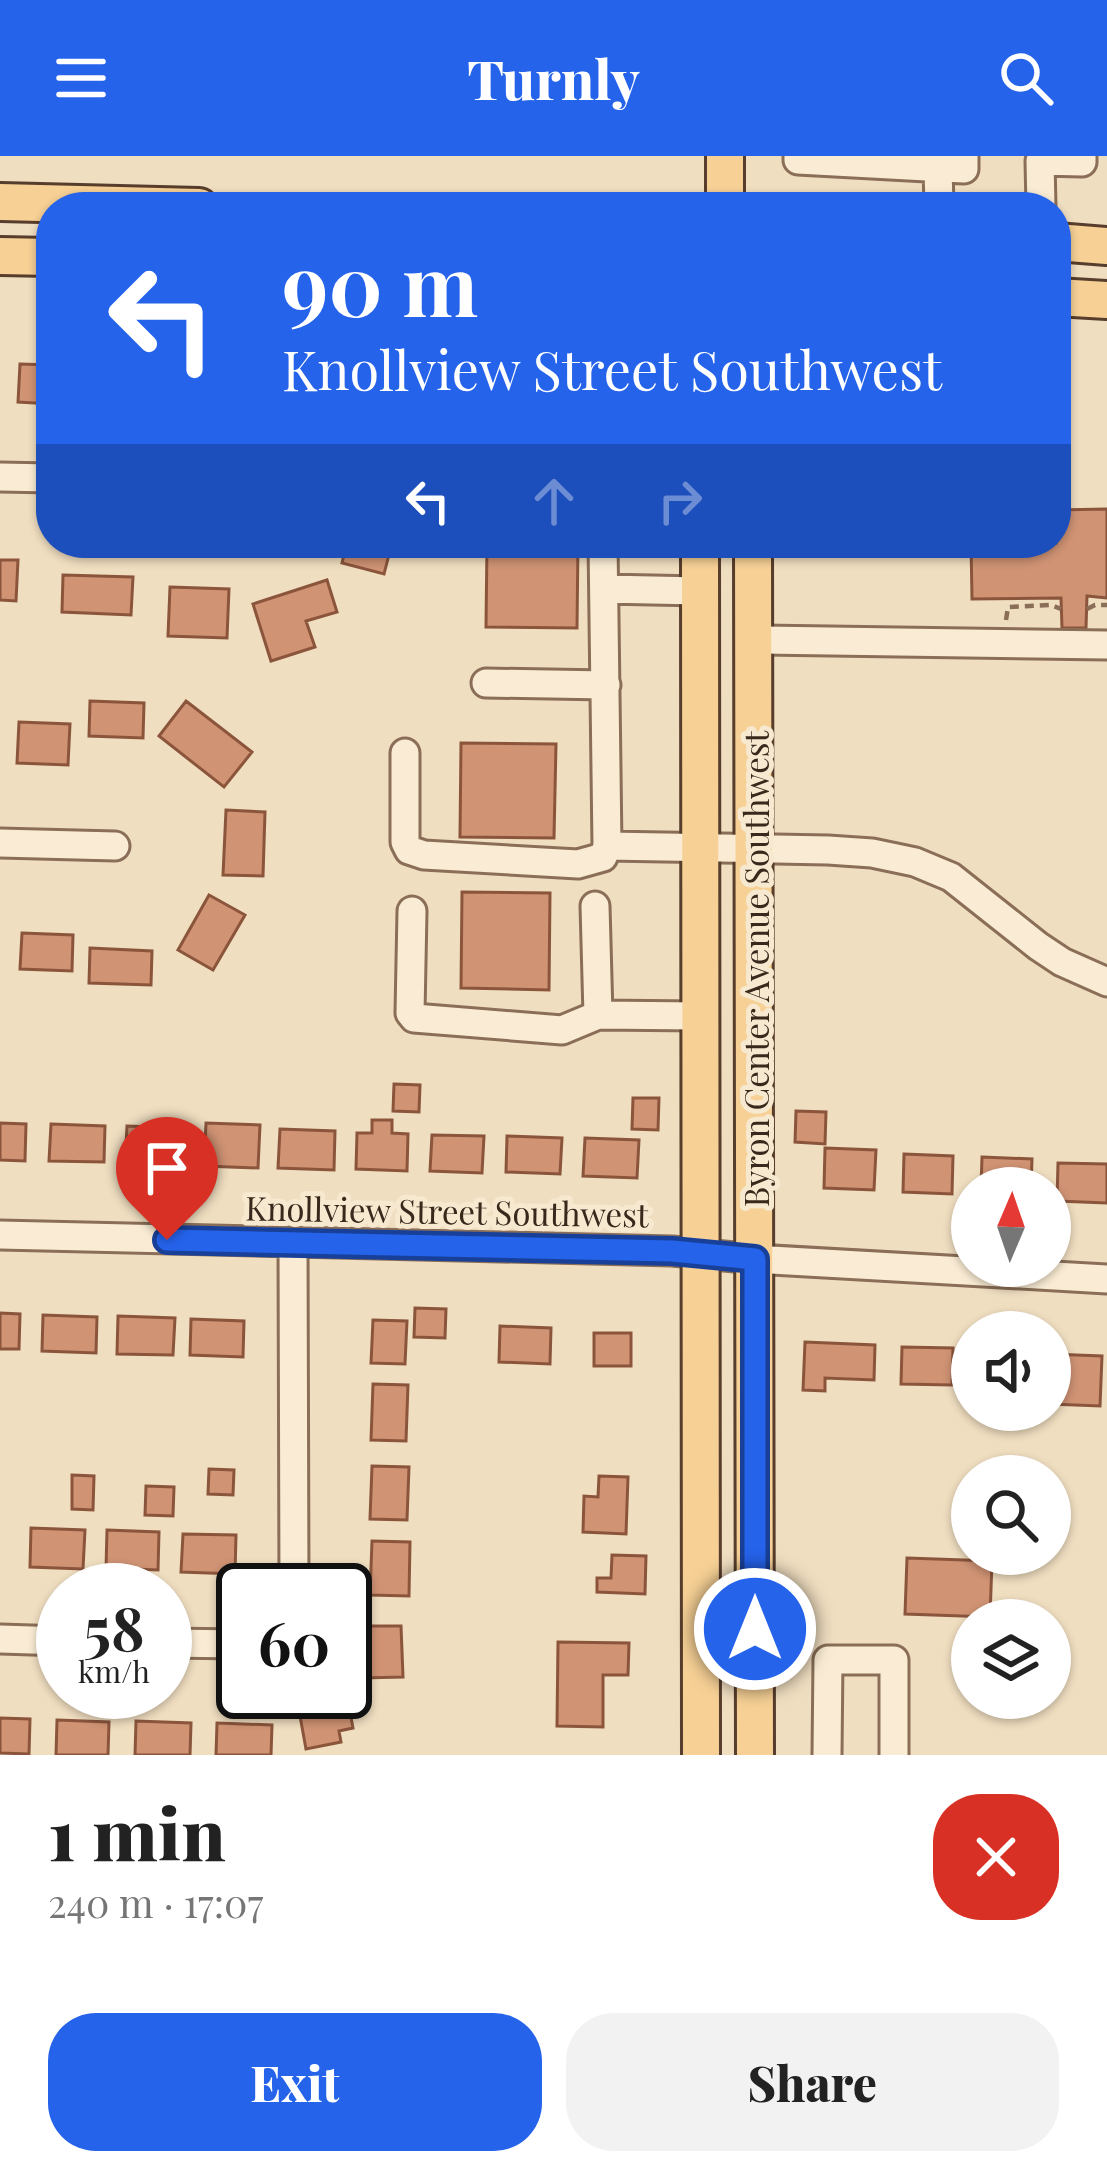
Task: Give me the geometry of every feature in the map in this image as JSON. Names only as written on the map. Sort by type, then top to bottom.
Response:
[{"type":"main road","points":[[725,156],[725,192]]},
{"type":"main road","points":[[0,202],[36,203]]},
{"type":"main road","points":[[1071,243],[1107,246]]},
{"type":"main road","points":[[0,256],[36,257]]},
{"type":"main road","points":[[1071,298],[1107,300]]},
{"type":"main road","name":"Byron Center Avenue Southwest","points":[[700,558],[701,1755]]},
{"type":"main road","name":"Byron Center Avenue Southwest","points":[[753,558],[755,1755]]},
{"type":"street","points":[[798,156],[798,160],[939,163]]},
{"type":"street","points":[[1041,192],[1040,161],[1082,162],[1082,156]]},
{"type":"street","points":[[0,477],[36,478]]},
{"type":"street","points":[[405,752],[405,842],[409,850],[424,855],[578,864],[603,857],[607,847],[603,558]]},
{"type":"street","points":[[604,589],[700,591]]},
{"type":"street","points":[[755,640],[1107,645]]},
{"type":"street","points":[[486,683],[606,685]]},
{"type":"street","points":[[0,843],[115,846]]},
{"type":"street","points":[[607,847],[872,853],[915,862],[951,878],[1063,962],[1107,982]]},
{"type":"street","points":[[595,906],[598,1015]]},
{"type":"street","points":[[412,911],[410,1013],[414,1018],[562,1030],[598,1015],[700,1016]]},
{"type":"street","name":"Knollview Street Southwest","points":[[0,1235],[672,1251],[1107,1279]]},
{"type":"street","points":[[293,1243],[293,1563]]},
{"type":"street","points":[[0,1639],[36,1640]]},
{"type":"street","points":[[827,1755],[828,1660],[894,1660],[894,1755]]},
{"type":"path","points":[[1002,644],[1008,607],[1051,605],[1061,609]]},
{"type":"path","points":[[1087,609],[1107,605]]},
{"type":"building","points":[[20,364],[36,365],[36,403],[18,402]]},
{"type":"building","points":[[1107,509],[1107,598],[1087,596],[1086,628],[1062,628],[1061,598],[972,599],[971,558],[1071,558],[1071,510]]},
{"type":"building","points":[[343,558],[388,558],[384,574],[342,563]]},
{"type":"building","points":[[487,558],[578,558],[577,628],[486,627]]},
{"type":"building","points":[[0,560],[18,560],[16,601],[0,600]]},
{"type":"building","points":[[63,575],[133,577],[131,615],[62,612]]},
{"type":"building","points":[[327,580],[337,612],[306,621],[315,647],[271,661],[253,604]]},
{"type":"building","points":[[170,587],[229,589],[227,638],[168,636]]},
{"type":"building","points":[[90,701],[144,703],[143,738],[89,736]]},
{"type":"building","points":[[186,701],[252,752],[224,787],[159,736]]},
{"type":"building","points":[[19,722],[70,724],[68,765],[17,763]]},
{"type":"building","points":[[461,743],[556,744],[554,838],[460,837]]},
{"type":"building","points":[[226,810],[265,812],[263,876],[223,875]]},
{"type":"building","points":[[462,892],[550,893],[549,990],[461,988]]},
{"type":"building","points":[[209,895],[245,915],[213,970],[178,950]]},
{"type":"building","points":[[22,933],[73,935],[72,971],[20,969]]},
{"type":"building","points":[[90,948],[152,951],[151,985],[89,983]]},
{"type":"building","points":[[394,1084],[420,1085],[419,1112],[393,1111]]},
{"type":"building","points":[[633,1098],[659,1098],[658,1130],[632,1129]]},
{"type":"building","points":[[796,1111],[826,1112],[825,1144],[795,1142]]},
{"type":"building","points":[[372,1120],[392,1120],[392,1133],[408,1134],[407,1171],[356,1169],[357,1133],[372,1133]]},
{"type":"building","points":[[0,1123],[26,1124],[25,1161],[0,1160]]},
{"type":"building","points":[[206,1123],[260,1125],[258,1168],[204,1166]]},
{"type":"building","points":[[51,1124],[105,1126],[104,1162],[49,1161]]},
{"type":"building","points":[[127,1126],[180,1128],[179,1166],[125,1164]]},
{"type":"building","points":[[280,1129],[335,1131],[334,1170],[278,1168]]},
{"type":"building","points":[[432,1135],[484,1136],[482,1173],[430,1171]]},
{"type":"building","points":[[507,1136],[562,1138],[560,1174],[506,1172]]},
{"type":"building","points":[[585,1138],[639,1140],[637,1178],[583,1176]]},
{"type":"building","points":[[825,1148],[876,1150],[874,1190],[824,1188]]},
{"type":"building","points":[[904,1154],[953,1156],[951,1194],[903,1192]]},
{"type":"building","points":[[982,1157],[1032,1159],[1032,1167],[982,1167]]},
{"type":"building","points":[[1058,1163],[1107,1164],[1107,1203],[1071,1202],[1071,1167],[1058,1167]]},
{"type":"building","points":[[415,1308],[446,1309],[445,1338],[414,1337]]},
{"type":"building","points":[[0,1313],[20,1314],[19,1349],[0,1349]]},
{"type":"building","points":[[43,1315],[97,1317],[96,1353],[42,1351]]},
{"type":"building","points":[[118,1316],[175,1318],[173,1355],[117,1354]]},
{"type":"building","points":[[191,1319],[244,1321],[243,1357],[190,1355]]},
{"type":"building","points":[[373,1320],[407,1321],[405,1364],[371,1363]]},
{"type":"building","points":[[500,1326],[551,1328],[550,1364],[499,1362]]},
{"type":"building","points":[[594,1333],[631,1333],[631,1366],[594,1366]]},
{"type":"building","points":[[805,1342],[875,1345],[874,1380],[825,1378],[825,1391],[803,1390]]},
{"type":"building","points":[[902,1347],[951,1348],[951,1385],[901,1384]]},
{"type":"building","points":[[1071,1355],[1102,1356],[1100,1406],[1071,1405]]},
{"type":"building","points":[[373,1384],[408,1385],[406,1441],[371,1440]]},
{"type":"building","points":[[372,1466],[409,1467],[407,1520],[370,1519]]},
{"type":"building","points":[[209,1469],[234,1470],[233,1495],[208,1494]]},
{"type":"building","points":[[72,1475],[94,1476],[93,1510],[72,1509]]},
{"type":"building","points":[[599,1476],[628,1477],[626,1534],[583,1532],[584,1496],[598,1497]]},
{"type":"building","points":[[146,1486],[174,1487],[173,1516],[145,1515]]},
{"type":"building","points":[[31,1528],[85,1530],[83,1563],[30,1567]]},
{"type":"building","points":[[107,1530],[159,1532],[158,1563],[106,1563]]},
{"type":"building","points":[[183,1534],[236,1535],[235,1563],[216,1563],[216,1573],[192,1572],[192,1563],[181,1563]]},
{"type":"building","points":[[372,1541],[410,1542],[409,1596],[372,1595]]},
{"type":"building","points":[[612,1555],[646,1556],[645,1594],[597,1592],[597,1578],[611,1578]]},
{"type":"building","points":[[907,1558],[951,1560],[951,1575],[992,1575],[991,1599],[951,1599],[951,1616],[905,1614]]},
{"type":"building","points":[[372,1626],[401,1626],[403,1677],[372,1678]]},
{"type":"building","points":[[558,1642],[629,1643],[628,1675],[603,1675],[603,1727],[557,1726]]},
{"type":"building","points":[[0,1718],[30,1719],[29,1754],[0,1753]]},
{"type":"building","points":[[301,1719],[351,1719],[353,1728],[339,1731],[341,1742],[306,1749]]},
{"type":"building","points":[[57,1720],[109,1722],[108,1755],[56,1755]]},
{"type":"building","points":[[136,1721],[191,1723],[190,1755],[135,1755]]},
{"type":"building","points":[[217,1723],[272,1725],[271,1755],[216,1755]]},
{"type":"route","points":[[167,1240],[672,1251],[755,1259],[755,1629]]}]
